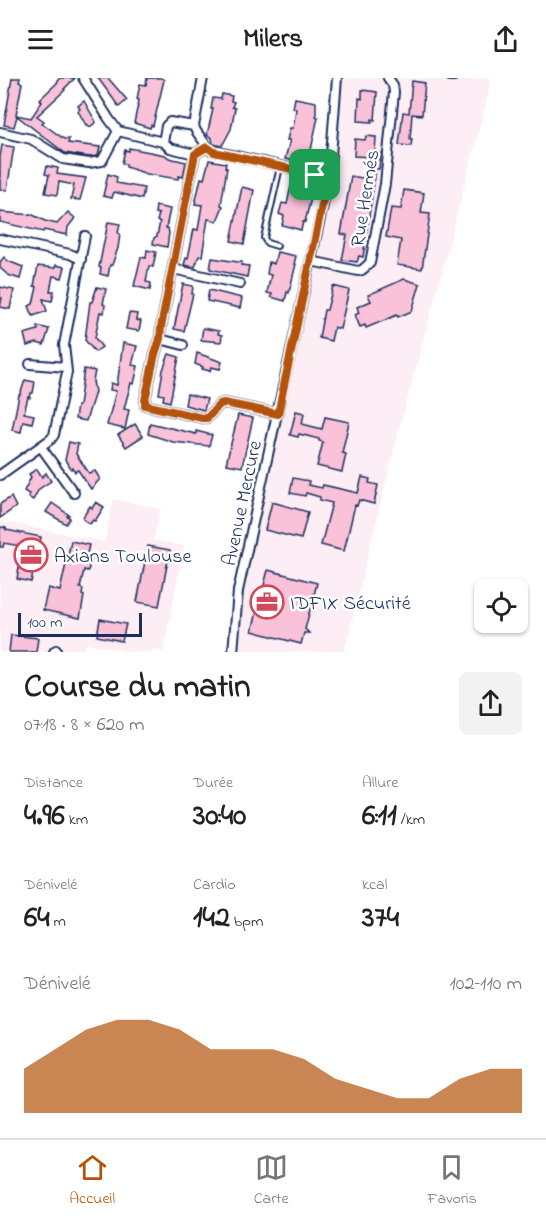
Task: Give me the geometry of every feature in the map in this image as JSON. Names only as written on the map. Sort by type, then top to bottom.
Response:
[{"type":"street","points":[[83,78],[118,131],[163,142],[170,148],[195,154],[207,147]]},
{"type":"street","points":[[203,78],[194,126],[207,147],[214,152],[328,177]]},
{"type":"street","name":"Avenue Mercure","points":[[234,652],[238,591],[328,177],[337,78]]},
{"type":"street","name":"Rue Hermés","points":[[311,261],[357,271],[370,263],[387,167],[394,92],[391,79]]},
{"type":"street","points":[[163,142],[166,126],[170,122],[194,126]]},
{"type":"street","points":[[0,132],[31,139],[63,159],[88,163],[102,161],[118,131]]},
{"type":"street","points":[[195,154],[160,339],[145,405],[202,418],[207,418],[220,404],[224,403],[278,414]]},
{"type":"street","points":[[0,475],[51,439],[56,429],[66,378],[64,345],[86,236]]},
{"type":"street","points":[[0,239],[70,254],[81,259]]},
{"type":"street","points":[[173,269],[240,284]]},
{"type":"street","points":[[160,339],[183,345]]},
{"type":"street","points":[[30,364],[66,368]]},
{"type":"street","points":[[41,447],[74,493]]},
{"type":"lane","points":[[277,246],[267,243],[265,234],[280,167]]},
{"type":"shaded area","points":[[341,78],[490,78],[488,95],[401,421],[344,652],[231,652],[324,225],[332,173]]},
{"type":"shaded area","points":[[113,499],[161,509],[153,540],[184,546],[163,652],[152,649],[151,652],[129,652],[87,643],[82,652],[0,652],[0,521],[105,542]]},
{"type":"building","points":[[12,78],[20,78],[19,82],[22,83],[16,115],[31,118],[42,102],[40,99],[60,78],[75,78],[37,116],[44,121],[42,123],[64,139],[69,139],[68,143],[100,147],[98,156],[89,157],[65,153],[17,116],[14,127],[4,125]]},
{"type":"building","points":[[98,78],[108,78],[127,100],[119,107]]},
{"type":"building","points":[[147,78],[164,80],[153,126],[151,125],[150,128],[134,123],[140,84],[146,85]]},
{"type":"building","points":[[412,81],[425,83],[422,115],[412,114],[411,146],[399,145],[403,112],[409,113]]},
{"type":"building","points":[[362,90],[377,92],[375,120],[372,119],[372,122],[358,121],[359,98],[362,99]]},
{"type":"building","points":[[222,94],[232,96],[231,101],[234,102],[232,107],[235,108],[231,129],[222,146],[213,144],[212,138],[207,135],[213,98],[221,99]]},
{"type":"building","points":[[295,98],[316,102],[316,116],[318,117],[308,164],[285,159],[290,140],[287,140],[290,128],[293,128],[295,116],[296,109],[293,108]]},
{"type":"building","points":[[84,101],[96,122],[90,127],[86,125],[78,111],[80,109],[78,106]]},
{"type":"building","points":[[366,136],[376,137],[375,152],[381,153],[379,169],[376,169],[363,257],[359,256],[357,262],[342,260],[347,235],[341,234],[351,176],[368,179],[370,157],[354,156],[355,139],[365,140]]},
{"type":"building","points":[[2,145],[14,147],[7,190],[0,189]]},
{"type":"building","points":[[129,148],[186,162],[183,177],[179,176],[178,179],[147,174],[126,167],[126,164],[122,163],[125,150],[129,151]]},
{"type":"building","points":[[209,160],[226,163],[221,205],[223,206],[217,221],[208,219],[202,256],[199,256],[195,267],[184,265],[188,258],[194,229],[198,230],[202,205],[195,204],[201,178],[204,179]]},
{"type":"building","points":[[47,166],[58,168],[57,174],[86,178],[80,200],[71,199],[74,185],[59,182],[57,195],[45,193],[49,175],[45,174]]},
{"type":"building","points":[[108,174],[117,177],[116,183],[144,188],[142,199],[114,192],[112,198],[103,196]]},
{"type":"building","points":[[292,181],[311,185],[309,193],[312,194],[301,230],[282,225],[284,216],[279,214],[282,203],[287,204]]},
{"type":"building","points":[[242,187],[254,190],[244,244],[231,241]]},
{"type":"building","points":[[404,190],[424,193],[421,213],[430,214],[422,269],[397,265],[401,240],[386,237],[391,208],[401,209]]},
{"type":"building","points":[[156,206],[170,209],[166,228],[169,233],[167,247],[153,244],[160,222],[157,221],[159,214],[155,213]]},
{"type":"building","points":[[0,212],[33,215],[57,224],[68,212],[75,218],[68,227],[67,235],[0,222]]},
{"type":"building","points":[[108,222],[120,224],[118,233],[120,234],[118,248],[112,265],[110,265],[108,276],[100,274],[101,268],[99,267]]},
{"type":"building","points":[[147,250],[156,252],[153,267],[149,266],[146,282],[151,283],[150,290],[134,286],[141,257],[146,258]]},
{"type":"building","points":[[277,252],[296,256],[289,293],[287,292],[285,301],[271,297],[272,294],[267,293],[271,275],[267,274],[269,262],[274,264]]},
{"type":"building","points":[[4,257],[23,267],[20,279],[8,275],[0,268],[0,262]]},
{"type":"building","points":[[212,258],[242,262],[241,265],[249,266],[247,277],[210,269]]},
{"type":"building","points":[[56,265],[65,267],[62,278],[53,276],[50,291],[54,291],[52,301],[43,299],[47,311],[33,316],[29,306],[33,304],[37,287],[34,286],[38,266],[55,268]]},
{"type":"building","points":[[404,279],[420,284],[412,311],[366,328],[365,325],[360,327],[355,315],[359,313],[357,307],[371,301],[368,295]]},
{"type":"building","points":[[183,284],[193,286],[184,331],[174,329]]},
{"type":"building","points":[[333,286],[349,290],[340,329],[334,327],[331,341],[319,338],[324,310],[327,310]]},
{"type":"building","points":[[0,287],[14,290],[10,309],[0,307],[2,298],[0,298]]},
{"type":"building","points":[[97,287],[106,289],[104,313],[100,312],[95,338],[102,347],[95,352],[85,340],[90,302],[92,302]]},
{"type":"building","points":[[209,290],[242,298],[240,308],[207,301]]},
{"type":"building","points":[[129,313],[137,314],[136,320],[141,321],[139,331],[126,329]]},
{"type":"building","points":[[37,326],[49,329],[44,345],[37,343],[27,346],[24,334],[38,330]]},
{"type":"building","points":[[203,328],[219,331],[218,334],[222,335],[221,342],[201,340]]},
{"type":"building","points":[[123,343],[137,346],[132,365],[138,366],[124,409],[129,410],[125,429],[107,425],[116,391],[110,390],[111,383],[117,385]]},
{"type":"building","points":[[197,353],[222,362],[220,369],[211,367],[210,371],[202,369],[203,367],[195,364]]},
{"type":"building","points":[[169,354],[179,357],[170,402],[163,400],[164,395],[159,394],[163,370]]},
{"type":"building","points":[[84,369],[95,371],[93,381],[95,392],[86,421],[75,419]]},
{"type":"building","points":[[25,380],[35,382],[24,413],[34,415],[32,423],[23,421],[21,432],[12,430],[19,395]]},
{"type":"building","points":[[187,394],[207,399],[204,410],[185,405]]},
{"type":"building","points":[[296,411],[304,413],[302,424],[322,429],[325,417],[349,422],[342,453],[346,454],[342,472],[317,466],[323,442],[319,439],[299,434],[298,437],[290,435]]},
{"type":"building","points":[[238,415],[253,418],[242,467],[226,464]]},
{"type":"building","points":[[150,423],[196,434],[196,431],[212,435],[209,446],[173,442],[148,434]]},
{"type":"building","points":[[135,424],[143,436],[126,447],[118,435]]},
{"type":"building","points":[[69,442],[78,444],[76,454],[89,473],[95,471],[100,479],[91,489],[78,470],[75,472],[73,468],[71,469],[65,460]]},
{"type":"building","points":[[37,469],[42,477],[46,473],[51,481],[39,489],[33,500],[24,491],[31,477],[29,474]]},
{"type":"building","points":[[362,477],[370,479],[369,483],[378,485],[374,504],[359,500],[357,506],[355,505],[344,551],[321,545],[332,503],[306,493],[305,496],[290,493],[293,478],[309,481],[308,485],[322,488],[323,485],[358,493]]},
{"type":"building","points":[[11,497],[16,507],[0,518],[0,504]]},
{"type":"building","points":[[96,502],[104,507],[95,521],[93,520],[90,524],[83,517],[90,506],[92,508]]},
{"type":"building","points":[[272,502],[308,512],[301,539],[265,530]]},
{"type":"building","points":[[52,503],[69,515],[67,516],[70,518],[66,524],[46,512]]},
{"type":"building","name":"Axians Toulouse","points":[[0,527],[41,537],[31,582],[17,579],[19,568],[22,569],[26,547],[4,543],[3,547],[0,547]]},
{"type":"building","points":[[71,541],[89,545],[86,558],[91,559],[88,571],[84,570],[80,588],[83,589],[82,595],[84,596],[80,618],[43,610],[48,588],[60,591]]},
{"type":"building","points":[[148,546],[170,550],[159,606],[137,602]]},
{"type":"building","points":[[268,570],[317,583],[305,629],[309,633],[304,633],[301,644],[252,631]]},
{"type":"building","points":[[100,619],[126,624],[122,641],[97,636]]},
{"type":"building","points":[[11,635],[38,638],[36,652],[9,652]]},
{"type":"place","name":"Axians Toulouse","points":[[31,555]]},
{"type":"place","name":"IDFIX Sécurité","points":[[267,602]]},
{"type":"route","points":[[207,147],[214,152],[315,175],[328,177],[278,414],[224,403],[217,406],[210,416],[202,418],[145,405],[160,339],[195,154],[207,147]]}]
